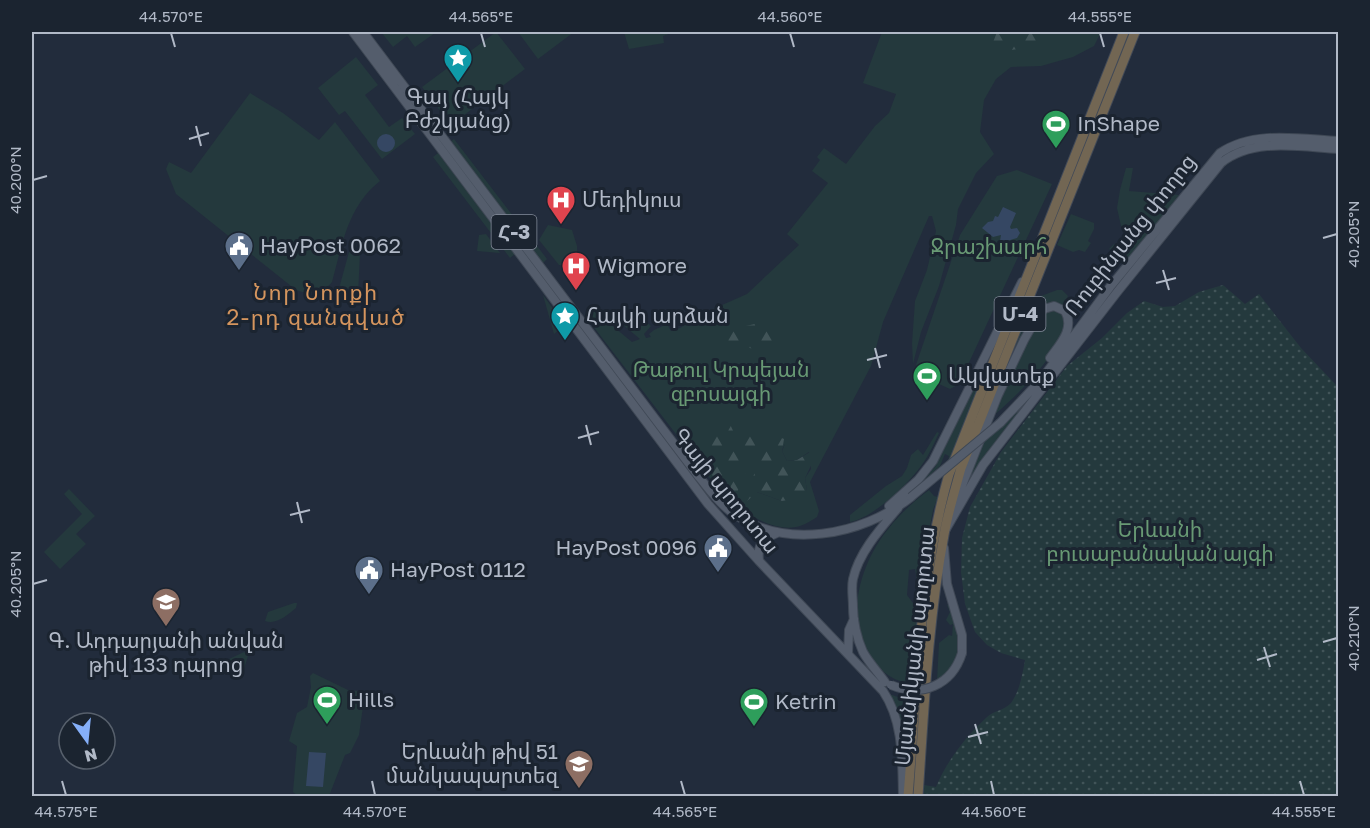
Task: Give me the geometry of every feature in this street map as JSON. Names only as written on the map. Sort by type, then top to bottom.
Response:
[{"type":"highway","name":"Մյասնիկյանի պողոտա","points":[[908,796],[928,572],[940,506],[949,474],[1124,32]]},
{"type":"highway","name":"Մյասնիկյանի պողոտա","points":[[918,796],[930,641],[947,518],[961,468],[1135,32]]},
{"type":"main road","name":"Գայի պողոտա","points":[[353,32],[708,504],[759,561],[868,673]]},
{"type":"main road","name":"Գայի պողոտա","points":[[363,32],[717,499],[731,512],[777,533],[832,532],[875,518]]},
{"type":"main road","name":"Ռուբինյանց փողոց","points":[[875,518],[903,503],[1022,401],[1041,380],[1117,278],[1220,153],[1234,145],[1261,139],[1338,141]]},
{"type":"main road","name":"Ռուբինյանց փողոց","points":[[944,537],[973,480],[1118,291],[1224,160],[1243,151],[1270,146],[1338,149]]},
{"type":"main road","points":[[875,518],[918,480],[933,461],[1036,255]]},
{"type":"main road","points":[[947,518],[998,395],[1036,317],[1041,310],[1059,307],[1068,316],[1069,323],[1065,336],[1022,401]]},
{"type":"main road","points":[[888,684],[863,651],[854,618],[852,588],[859,565],[879,530],[903,503]]},
{"type":"main road","points":[[759,561],[758,550],[762,542],[765,538],[777,533]]},
{"type":"main road","points":[[868,673],[888,684],[911,691],[935,687],[952,674],[962,653],[963,635],[947,584],[944,537]]},
{"type":"main road","points":[[848,654],[849,630],[854,618]]},
{"type":"main road","points":[[868,673],[889,701],[899,731],[903,796]]},
{"type":"green space","points":[[381,32],[435,33],[415,47],[407,36],[393,47]]},
{"type":"green space","points":[[496,32],[525,69],[451,125],[422,87]]},
{"type":"green space","points":[[518,32],[574,32],[538,59]]},
{"type":"green space","points":[[624,32],[674,32],[663,36],[664,43],[629,49]]},
{"type":"green space","name":"Թաթուլ Կրպեյան զբոսայգի","points":[[882,32],[1101,32],[1094,46],[1073,57],[1041,66],[1011,67],[996,79],[984,100],[980,132],[994,154],[976,173],[958,209],[956,225],[939,286],[921,332],[913,364],[915,301],[927,270],[936,231],[932,216],[929,216],[883,322],[871,366],[810,482],[819,511],[817,517],[800,526],[779,527],[748,514],[722,494],[585,313],[592,309],[632,342],[640,339],[622,324],[634,312],[651,326],[644,334],[646,338],[651,337],[649,334],[654,330],[667,324],[671,331],[680,328],[704,313],[747,294],[799,245],[787,234],[828,183],[812,171],[820,160],[817,157],[824,148],[846,164],[875,126],[889,113],[896,94],[863,83]],"holes":[[[785,444],[782,451],[787,461],[797,460],[809,452],[811,469],[805,478],[807,491],[782,501],[757,492]]]},
{"type":"green space","points":[[997,32],[1053,32],[1036,45],[998,52],[992,45]]},
{"type":"green space","points":[[356,57],[378,85],[365,95],[389,127],[402,118],[415,134],[382,159],[345,111],[339,115],[318,88]]},
{"type":"green space","points":[[250,93],[283,113],[319,140],[335,122],[380,181],[360,202],[353,214],[343,240],[332,282],[320,291],[311,293],[296,290],[176,194],[166,169],[169,162],[191,173]]},
{"type":"green space","points":[[454,139],[513,216],[509,219],[450,142]]},
{"type":"green space","points":[[438,153],[515,254],[510,258],[433,157]]},
{"type":"green space","points":[[1126,168],[1133,168],[1129,191],[1179,195],[1128,260],[1109,249],[1114,244],[1118,247],[1124,242],[1121,238],[1129,232],[1127,229],[1122,230],[1117,208]]},
{"type":"green space","name":"Ջրաշխարհ","points":[[1017,170],[1052,184],[959,384],[950,389],[919,375],[916,365],[960,235],[997,176]]},
{"type":"green space","points":[[1071,214],[1094,223],[1094,229],[1088,241],[1091,243],[1085,252],[1079,250],[1073,252],[1057,245]]},
{"type":"green space","points":[[521,225],[547,259],[543,263],[516,229]]},
{"type":"green space","points":[[548,225],[572,230],[577,246],[577,267],[559,265],[539,240]]},
{"type":"green space","points":[[486,234],[500,253],[477,251],[479,235]]},
{"type":"green space","points":[[349,252],[360,252],[358,296],[346,296],[340,285]]},
{"type":"green space","name":"Երևանի բուսաբանական այգի","points":[[1223,285],[1245,304],[1259,294],[1301,348],[1338,387],[1338,796],[924,796],[924,785],[936,787],[951,759],[972,732],[990,715],[1011,703],[1022,677],[1025,660],[1001,653],[987,645],[975,632],[965,604],[961,572],[962,538],[970,507],[1001,452],[1067,366],[1102,338],[1127,313],[1144,301],[1163,307],[1175,306],[1199,292]]},
{"type":"green space","points":[[1062,290],[1068,296],[1063,306],[1047,304],[1034,312],[982,428],[1033,299]]},
{"type":"green space","points":[[543,295],[565,325],[554,334]]},
{"type":"green space","points":[[1053,310],[1064,316],[1065,323],[1062,336],[1055,348],[1022,389],[990,418],[1039,319],[1044,313]]},
{"type":"green space","points":[[763,322],[776,336],[779,336],[782,347],[753,349],[720,338],[725,326],[746,326]]},
{"type":"green space","points":[[997,342],[951,456],[948,460],[949,456],[945,454],[940,466],[923,481],[935,467]]},
{"type":"green space","points":[[650,389],[658,394],[672,422],[683,437],[682,440],[649,397]]},
{"type":"green space","points":[[1025,402],[1027,404],[967,481],[981,443]]},
{"type":"green space","points":[[728,420],[735,435],[748,433],[757,446],[733,502],[692,450]]},
{"type":"green space","points":[[937,432],[939,433],[927,457],[905,485],[877,509],[850,522],[850,515],[902,476],[911,455],[918,449],[923,455]]},
{"type":"green space","points":[[773,434],[784,439],[782,451],[787,461],[797,460],[810,452],[814,459],[805,478],[807,491],[805,497],[782,501],[757,492],[747,501],[742,500]]},
{"type":"green space","points":[[69,489],[95,516],[76,534],[86,544],[60,569],[44,552],[82,514],[64,494]]},
{"type":"green space","points":[[929,490],[938,497],[933,510],[920,580],[917,581],[915,569],[909,570],[907,595],[918,610],[915,644],[907,683],[884,672],[868,653],[857,622],[857,606],[864,572],[879,541],[903,513]]},
{"type":"green space","points":[[297,603],[296,608],[282,619],[274,622],[265,621],[268,612]]},
{"type":"green space","points":[[947,605],[950,605],[962,642],[951,670],[937,681],[939,643],[949,635],[952,636],[953,624],[950,625],[946,620],[950,612]]},
{"type":"green space","points":[[244,652],[248,656],[243,672],[239,673],[227,660]]},
{"type":"green space","name":"Hills","points":[[313,673],[348,690],[365,692],[359,735],[350,753],[345,755],[329,796],[298,796],[293,792],[297,746],[289,741],[297,713],[307,707],[311,687],[310,676]]},
{"type":"green space","points":[[889,694],[904,699],[909,722],[910,747],[906,796]]},
{"type":"water","points":[[386,134],[392,137],[395,143],[392,149],[386,152],[380,149],[377,143],[380,137]]},
{"type":"water","points":[[1003,207],[1016,213],[1010,227],[1011,229],[1017,228],[1020,233],[1017,238],[1005,242],[1000,241],[1001,235],[993,237],[982,228],[988,222],[993,221],[995,216],[998,217]]},
{"type":"water","points":[[309,752],[326,753],[323,787],[306,786]]},
{"type":"place","name":"Գայ (Հայկ Բժշկյանց)","points":[[458,84]]},
{"type":"place","name":"InShape","points":[[1056,150]]},
{"type":"place","name":"Մեդիկուս","points":[[561,226]]},
{"type":"place","name":"HayPost 0062","points":[[239,272]]},
{"type":"place","name":"Wigmore","points":[[576,292]]},
{"type":"place","name":"Հայկի արձան","points":[[565,342]]},
{"type":"place","name":"Ակվատեք","points":[[927,402]]},
{"type":"place","name":"HayPost 0096","points":[[718,574]]},
{"type":"place","name":"HayPost 0112","points":[[369,596]]},
{"type":"place","name":"Գ. Ադդարյանի անվան թիվ 133 դպրոց","points":[[166,628]]},
{"type":"place","name":"Hills","points":[[327,726]]},
{"type":"place","name":"Ketrin","points":[[754,728]]},
{"type":"place","name":"Երևանի թիվ 51 մանկապարտեզ","points":[[579,790]]},
{"type":"district","name":"Նոր Նորքի 2-րդ զանգված","points":[[316,304]]}]
